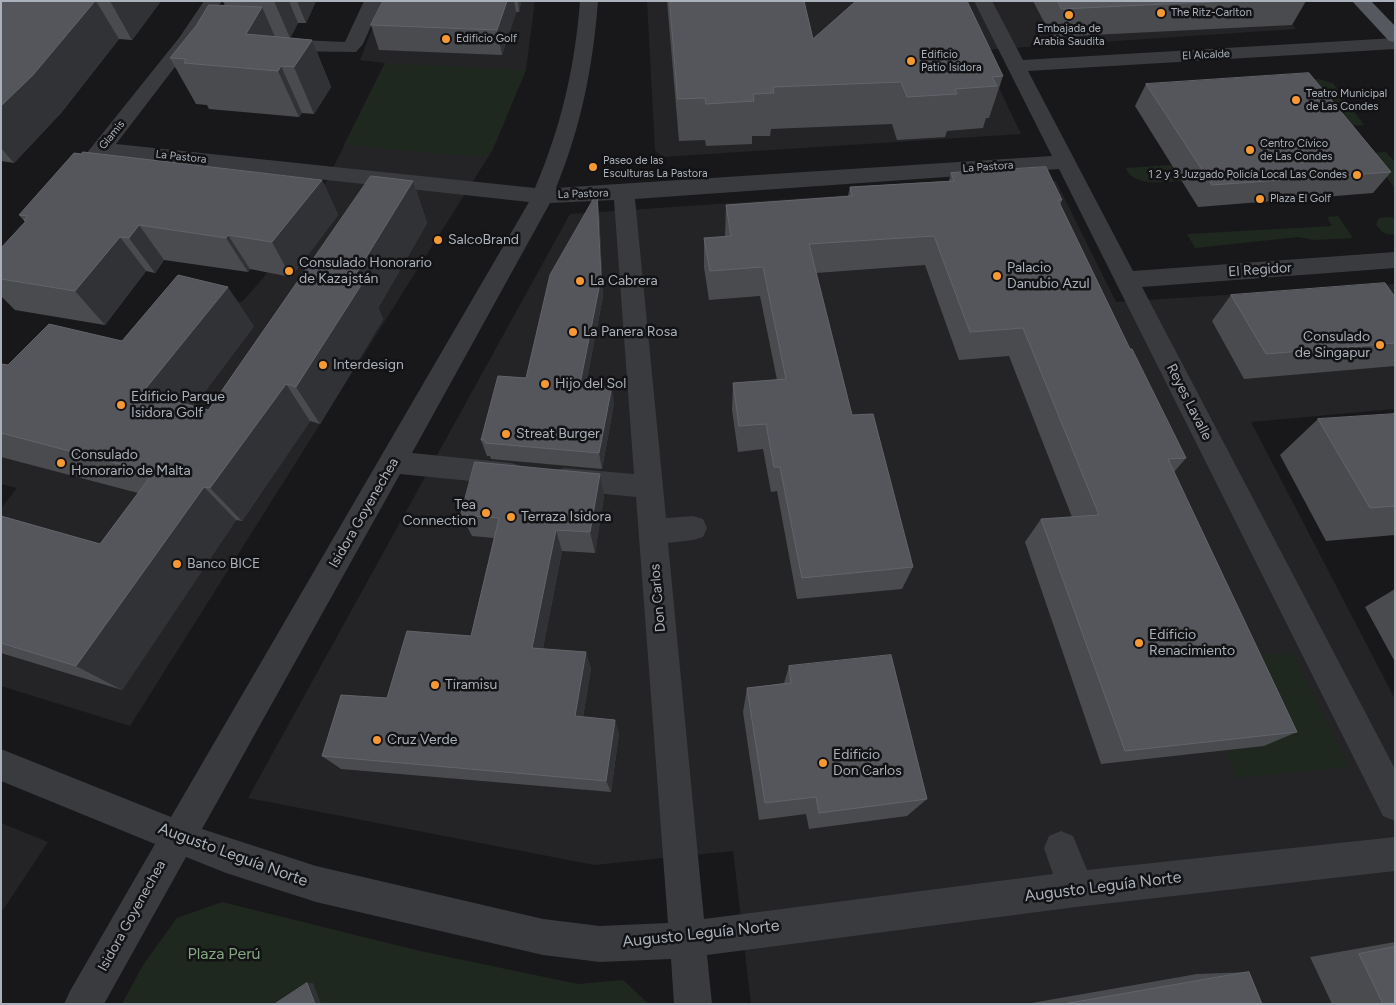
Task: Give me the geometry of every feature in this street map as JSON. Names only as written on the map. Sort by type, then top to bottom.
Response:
[{"type":"main road","points":[[1361,1],[1395,37]]},
{"type":"street","name":"Glamis","points":[[80,174],[102,149],[185,42],[213,1]]},
{"type":"street","points":[[264,45],[348,48],[354,44],[373,1]]},
{"type":"street","name":"Isidora Goyenechea","points":[[83,1004],[543,196],[556,166],[576,108],[585,55],[590,1]]},
{"type":"street","name":"Reyes Lavalle","points":[[983,1],[1395,804]]},
{"type":"street","points":[[185,42],[209,43]]},
{"type":"street","name":"El Alcalde","points":[[1018,66],[1395,43]]},
{"type":"street","name":"La Pastora","points":[[102,149],[543,196],[624,193],[1066,162]]},
{"type":"street","name":"Don Carlos","points":[[624,193],[693,1004]]},
{"type":"street","name":"El Regidor","points":[[1125,280],[1395,260]]},
{"type":"street","points":[[393,462],[649,486]]},
{"type":"street","points":[[653,532],[693,528]]},
{"type":"street","name":"Augusto Leguía Norte","points":[[1,765],[178,836],[263,868],[316,884],[543,937],[600,944],[688,939],[1076,889],[1395,854]]},
{"type":"street","points":[[1061,848],[1076,889]]},
{"type":"shaded area","points":[[383,1],[535,1],[526,70],[492,151],[130,726],[1,686],[1,508],[17,488],[1,484],[1,420],[146,354],[194,295],[242,302],[264,277],[319,196],[385,63],[360,60]]},
{"type":"shaded area","points":[[647,1],[1272,1],[1296,29],[981,50],[1021,134],[662,157],[655,150]]},
{"type":"shaded area","points":[[1056,181],[1116,302],[1395,284],[1395,409],[1251,422],[1395,699],[1395,1004],[751,1004],[733,851],[594,865],[248,798],[570,214]]},
{"type":"shaded area","points":[[1,823],[48,842],[1,913]]},
{"type":"green space","points":[[385,63],[526,70],[492,151],[479,157],[344,145]]},
{"type":"green space","points":[[1318,79],[1333,83],[1364,125],[1346,126],[1312,81]]},
{"type":"green space","points":[[1386,152],[1395,162],[1395,188],[1367,153]]},
{"type":"green space","points":[[1171,165],[1181,181],[1142,181],[1129,174],[1126,168]]},
{"type":"green space","points":[[1338,216],[1353,238],[1313,240],[1299,237],[1195,248],[1187,234],[1332,226],[1327,217]]},
{"type":"green space","points":[[1390,217],[1395,219],[1395,234],[1384,232],[1376,224],[1379,218]]},
{"type":"green space","points":[[1292,652],[1349,767],[1237,778],[1225,751],[1264,746],[1225,659]]},
{"type":"green space","name":"Plaza Perú","points":[[222,902],[420,951],[578,984],[623,980],[649,1004],[122,1004],[143,965],[177,918]]},
{"type":"building","points":[[1,1],[95,1],[33,75],[1,106]]},
{"type":"building","points":[[383,1],[507,1],[497,30],[371,25]]},
{"type":"building","points":[[670,1],[804,1],[813,39],[856,1],[967,1],[1003,76],[992,77],[997,86],[955,89],[957,94],[907,97],[901,82],[773,87],[774,93],[753,94],[754,101],[706,104],[705,98],[678,99]]},
{"type":"building","points":[[1058,1],[1228,1],[1062,9]]},
{"type":"building","points":[[209,5],[262,7],[246,34],[312,40],[294,67],[281,66],[278,71],[184,63],[186,59],[170,58],[196,26]]},
{"type":"building","name":"Centro Cívico de Las Condes","points":[[1309,73],[1391,172],[1212,185],[1146,84]]},
{"type":"building","points":[[83,152],[322,180],[272,242],[228,235],[226,238],[139,225],[129,238],[120,237],[75,291],[1,279],[1,248],[26,221],[24,220],[28,216],[19,215],[74,153],[81,154]]},
{"type":"building","points":[[1046,167],[1062,200],[1058,200],[1130,349],[1132,349],[1186,458],[1168,459],[1297,732],[1125,751],[1041,519],[1099,515],[1023,328],[970,332],[934,236],[809,244],[852,415],[873,414],[913,567],[802,578],[780,467],[774,467],[766,424],[739,426],[733,383],[786,379],[763,267],[710,271],[704,238],[731,236],[726,205],[852,196],[850,187],[954,181],[951,173]]},
{"type":"building","points":[[371,176],[413,181],[354,277],[365,279],[296,387],[286,384],[210,488],[204,487],[76,666],[1,643],[1,516],[100,544],[153,473],[1,433],[1,364],[8,365],[49,324],[122,341],[178,275],[228,287],[142,393],[208,410]]},
{"type":"building","points":[[597,193],[601,278],[580,384],[612,386],[599,453],[485,443],[485,440],[481,440],[498,376],[526,378],[550,275]]},
{"type":"building","points":[[1385,283],[1395,297],[1395,343],[1266,354],[1231,295]]},
{"type":"building","points":[[1395,414],[1395,506],[1370,508],[1318,419]]},
{"type":"building","points":[[475,462],[600,474],[590,532],[556,530],[532,648],[586,652],[575,716],[615,720],[606,781],[322,756],[341,695],[387,698],[407,631],[471,636],[499,518],[461,515]]},
{"type":"building","name":"Edificio Don Carlos","points":[[891,655],[927,799],[819,813],[816,797],[765,803],[747,688],[791,683],[789,666]]},
{"type":"building","points":[[1395,947],[1395,1004],[1383,1004],[1359,954]]},
{"type":"building","points":[[1249,972],[1262,1004],[1064,1004]]},
{"type":"building","points":[[307,983],[315,1004],[275,1004]]},
{"type":"place","name":"The Ritz-Carlton","points":[[1161,13]]},
{"type":"place","name":"Embajada de Arabia Saudita","points":[[1069,15]]},
{"type":"place","name":"Edificio Golf","points":[[446,39]]},
{"type":"place","name":"Edificio Patio Isidora","points":[[911,61]]},
{"type":"place","name":"Teatro Municipal de Las Condes","points":[[1296,100]]},
{"type":"place","name":"Centro Cívico de Las Condes","points":[[1250,150]]},
{"type":"place","name":"Paseo de las Esculturas La Pastora","points":[[593,167]]},
{"type":"place","name":"1 2 y 3 Juzgado Policía Local Las Condes","points":[[1357,175]]},
{"type":"place","name":"Plaza El Golf","points":[[1260,199]]},
{"type":"place","name":"SalcoBrand","points":[[438,240]]},
{"type":"place","name":"Consulado Honorario de Kazajstán","points":[[289,271]]},
{"type":"place","name":"Palacio Danubio Azul","points":[[997,276]]},
{"type":"place","name":"La Cabrera","points":[[580,281]]},
{"type":"place","name":"La Panera Rosa","points":[[573,332]]},
{"type":"place","name":"Consulado de Singapur","points":[[1380,345]]},
{"type":"place","name":"Interdesign","points":[[323,365]]},
{"type":"place","name":"Hijo del Sol","points":[[545,384]]},
{"type":"place","name":"Edificio Parque Isidora Golf","points":[[121,405]]},
{"type":"place","name":"Streat Burger","points":[[506,434]]},
{"type":"place","name":"Consulado Honorario de Malta","points":[[61,463]]},
{"type":"place","name":"Tea Connection","points":[[486,513]]},
{"type":"place","name":"Terraza Isidora","points":[[511,517]]},
{"type":"place","name":"Banco BICE","points":[[177,564]]},
{"type":"place","name":"Edificio Renacimiento","points":[[1139,643]]},
{"type":"place","name":"Tiramisu","points":[[435,685]]},
{"type":"place","name":"Cruz Verde","points":[[377,740]]},
{"type":"place","name":"Edificio Don Carlos","points":[[823,763]]}]
